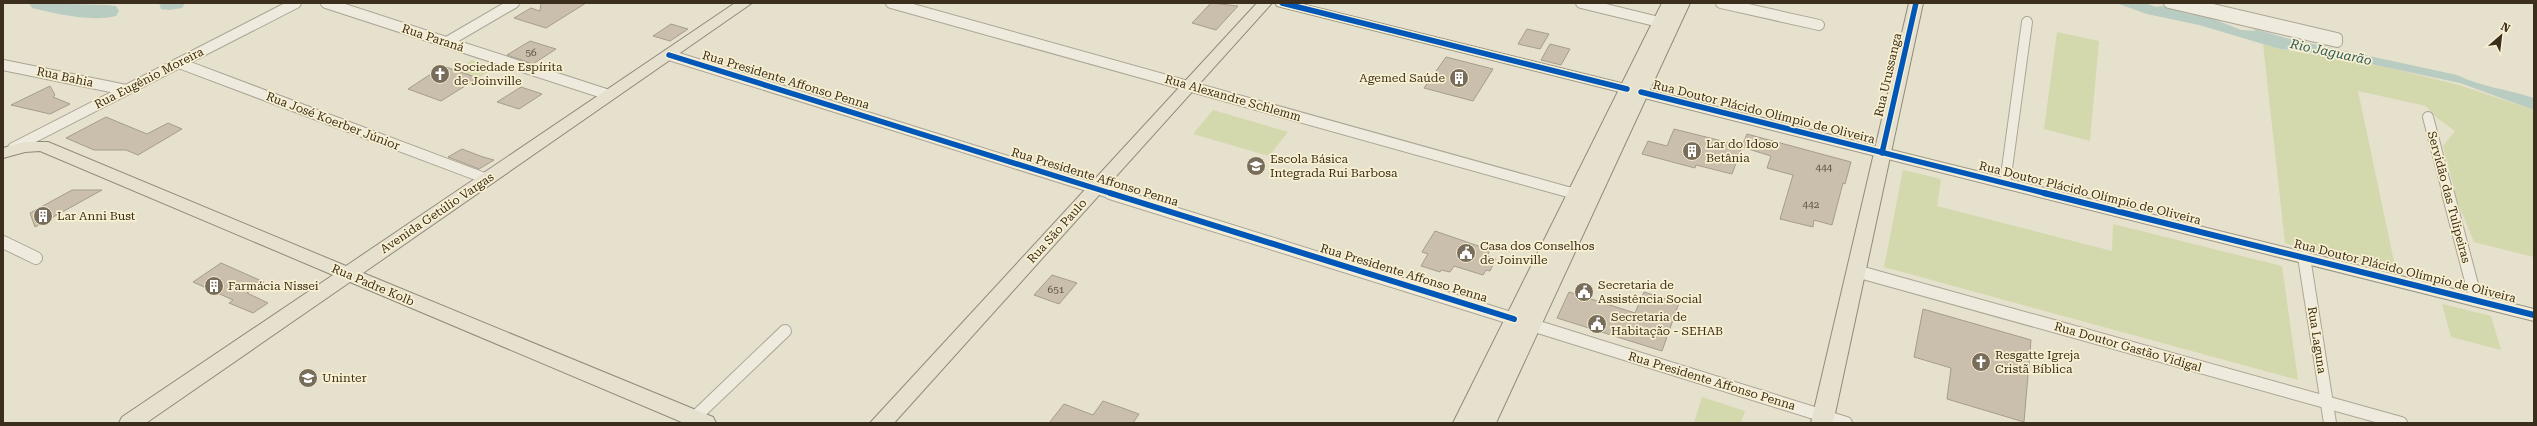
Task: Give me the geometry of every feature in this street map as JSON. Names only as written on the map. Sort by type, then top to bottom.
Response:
[{"type":"main road","name":"Avenida Getúlio Vargas","points":[[130,423],[745,3]]},
{"type":"main road","name":"Rua São Paulo","points":[[881,423],[1265,3]]},
{"type":"main road","name":"Rua Doutor Plácido Olímpio de Oliveira","points":[[1282,3],[2534,314]]},
{"type":"main road","points":[[1464,423],[1523,322],[1634,91],[1659,22],[1669,3]]},
{"type":"main road","points":[[1485,423],[1523,322],[1576,194],[1684,3]]},
{"type":"main road","name":"Rua Urussanga","points":[[1823,420],[1916,3]]},
{"type":"main road","name":"Rua Padre Kolb","points":[[8,151],[43,139],[348,274],[699,421]]},
{"type":"street","name":"Rua Eugênio Moreira","points":[[43,139],[126,90],[296,3]]},
{"type":"street","name":"Rua Paraná","points":[[326,3],[610,95]]},
{"type":"street","points":[[447,42],[514,3]]},
{"type":"street","name":"Rua Alexandre Schlemm","points":[[891,3],[1576,194]]},
{"type":"street","points":[[1581,3],[1659,22]]},
{"type":"street","points":[[1721,3],[1819,25]]},
{"type":"street","points":[[2169,3],[2337,40],[2188,3]]},
{"type":"street","points":[[2005,183],[2027,22]]},
{"type":"street","name":"Rua Presidente Affonso Penna","points":[[669,55],[1523,322],[1823,420],[1846,423]]},
{"type":"street","name":"Rua José Koerber Júnior","points":[[179,63],[487,179]]},
{"type":"street","name":"Rua Bahia","points":[[3,65],[126,90]]},
{"type":"street","name":"Servidão das Tulipeiras","points":[[2428,117],[2476,300]]},
{"type":"street","points":[[3,242],[36,258]]},
{"type":"street","name":"Rua Laguna","points":[[2304,258],[2330,423]]},
{"type":"street","name":"Rua Doutor Gastão Vidigal","points":[[1856,272],[2401,423]]},
{"type":"street","points":[[699,421],[785,331]]},
{"type":"green space","points":[[2057,32],[2099,41],[2090,141],[2044,129]]},
{"type":"green space","points":[[2263,44],[2280,49],[2386,67],[2459,85],[2534,110],[2534,257],[2474,242],[2458,203],[2443,146],[2455,131],[2437,118],[2426,106],[2358,91],[2396,271],[2285,243]]},
{"type":"green space","points":[[472,60],[495,68],[478,78],[455,71]]},
{"type":"green space","points":[[1213,110],[1288,132],[1269,156],[1193,134]]},
{"type":"green space","points":[[1903,170],[1941,179],[1937,206],[2112,251],[2113,224],[2282,266],[2298,380],[1884,267]]},
{"type":"green space","points":[[2442,304],[2491,316],[2501,350],[2451,337]]},
{"type":"green space","points":[[1702,397],[1745,411],[1741,423],[1694,423]]},
{"type":"water","name":"Rio Jaguarão","points":[[2116,3],[2145,3],[2156,7],[2162,6],[2189,14],[2206,16],[2241,30],[2256,31],[2252,28],[2286,38],[2457,75],[2484,85],[2534,98],[2534,110],[2460,83],[2329,55],[2321,56],[2305,51],[2280,49],[2199,25],[2147,14]]},
{"type":"building","points":[[541,3],[586,3],[546,28],[514,18],[531,8],[540,11]]},
{"type":"building","points":[[1211,3],[1238,6],[1216,30],[1192,23]]},
{"type":"building","points":[[671,24],[688,29],[670,41],[653,36]]},
{"type":"building","points":[[1527,29],[1549,34],[1540,49],[1518,44]]},
{"type":"building","points":[[530,41],[556,49],[533,64],[507,55]]},
{"type":"building","points":[[1550,44],[1570,49],[1561,65],[1541,60]]},
{"type":"building","name":"Agemed Saúde","points":[[1446,57],[1493,69],[1473,101],[1424,88]]},
{"type":"building","points":[[443,66],[478,78],[441,101],[408,89]]},
{"type":"building","points":[[50,86],[55,95],[53,97],[70,104],[50,114],[11,105]]},
{"type":"building","points":[[521,87],[542,94],[519,109],[497,102]]},
{"type":"building","points":[[106,117],[147,134],[168,123],[182,129],[138,155],[126,150],[94,150],[66,138]]},
{"type":"building","points":[[1674,129],[1742,146],[1747,134],[1851,162],[1845,184],[1843,183],[1832,225],[1814,220],[1813,227],[1780,219],[1793,175],[1767,168],[1771,156],[1742,147],[1732,174],[1696,165],[1695,168],[1642,154],[1648,141],[1667,146]]},
{"type":"building","points":[[462,149],[494,160],[479,169],[448,157]]},
{"type":"building","name":"Lar Anni Bust","points":[[72,190],[102,190],[35,227],[30,213]]},
{"type":"building","name":"Casa dos Conselhos de Joinville","points":[[1435,231],[1490,250],[1487,256],[1496,259],[1490,271],[1486,270],[1483,275],[1454,266],[1450,272],[1441,270],[1440,272],[1421,266],[1428,254],[1422,252]]},
{"type":"building","name":"Farmácia Nissei","points":[[221,263],[264,282],[247,293],[268,303],[253,313],[229,303],[233,300],[193,282]]},
{"type":"building","points":[[1052,275],[1077,283],[1059,304],[1034,295]]},
{"type":"building","points":[[1569,292],[1635,313],[1644,292],[1679,303],[1662,351],[1557,318]]},
{"type":"building","name":"Resgatte Igreja Cristã Bíblica","points":[[1923,309],[2031,340],[2024,422],[1947,399],[1951,368],[1914,357]]},
{"type":"building","points":[[1103,401],[1139,414],[1133,423],[1049,423],[1064,404],[1093,415]]},
{"type":"waterway","name":"Rio Jaguarão","points":[[40,3],[68,9],[108,11]]},
{"type":"waterway","name":"Rio Jaguarão","points":[[169,4],[174,3]]},
{"type":"cycle path","points":[[1282,3],[1627,89]]},
{"type":"cycle path","points":[[1882,153],[1916,3]]},
{"type":"cycle path","points":[[669,55],[1514,319]]},
{"type":"cycle path","points":[[1641,92],[2534,315]]},
{"type":"place","name":"Sociedade Espírita de Joinville","points":[[440,74]]},
{"type":"place","name":"Agemed Saúde","points":[[1459,78]]},
{"type":"place","name":"Lar do Idoso Betânia","points":[[1692,151]]},
{"type":"place","name":"Escola Básica Integrada Rui Barbosa","points":[[1256,166]]},
{"type":"place","name":"Lar Anni Bust","points":[[43,216]]},
{"type":"place","name":"Casa dos Conselhos de Joinville","points":[[1466,253]]},
{"type":"place","name":"Farmácia Nissei","points":[[214,286]]},
{"type":"place","name":"Secretaria de Assistência Social","points":[[1584,292]]},
{"type":"place","name":"Secretaria de Habitação - SEHAB","points":[[1597,324]]},
{"type":"place","name":"Resgatte Igreja Cristã Bíblica","points":[[1981,362]]},
{"type":"place","name":"Uninter","points":[[308,378]]}]
